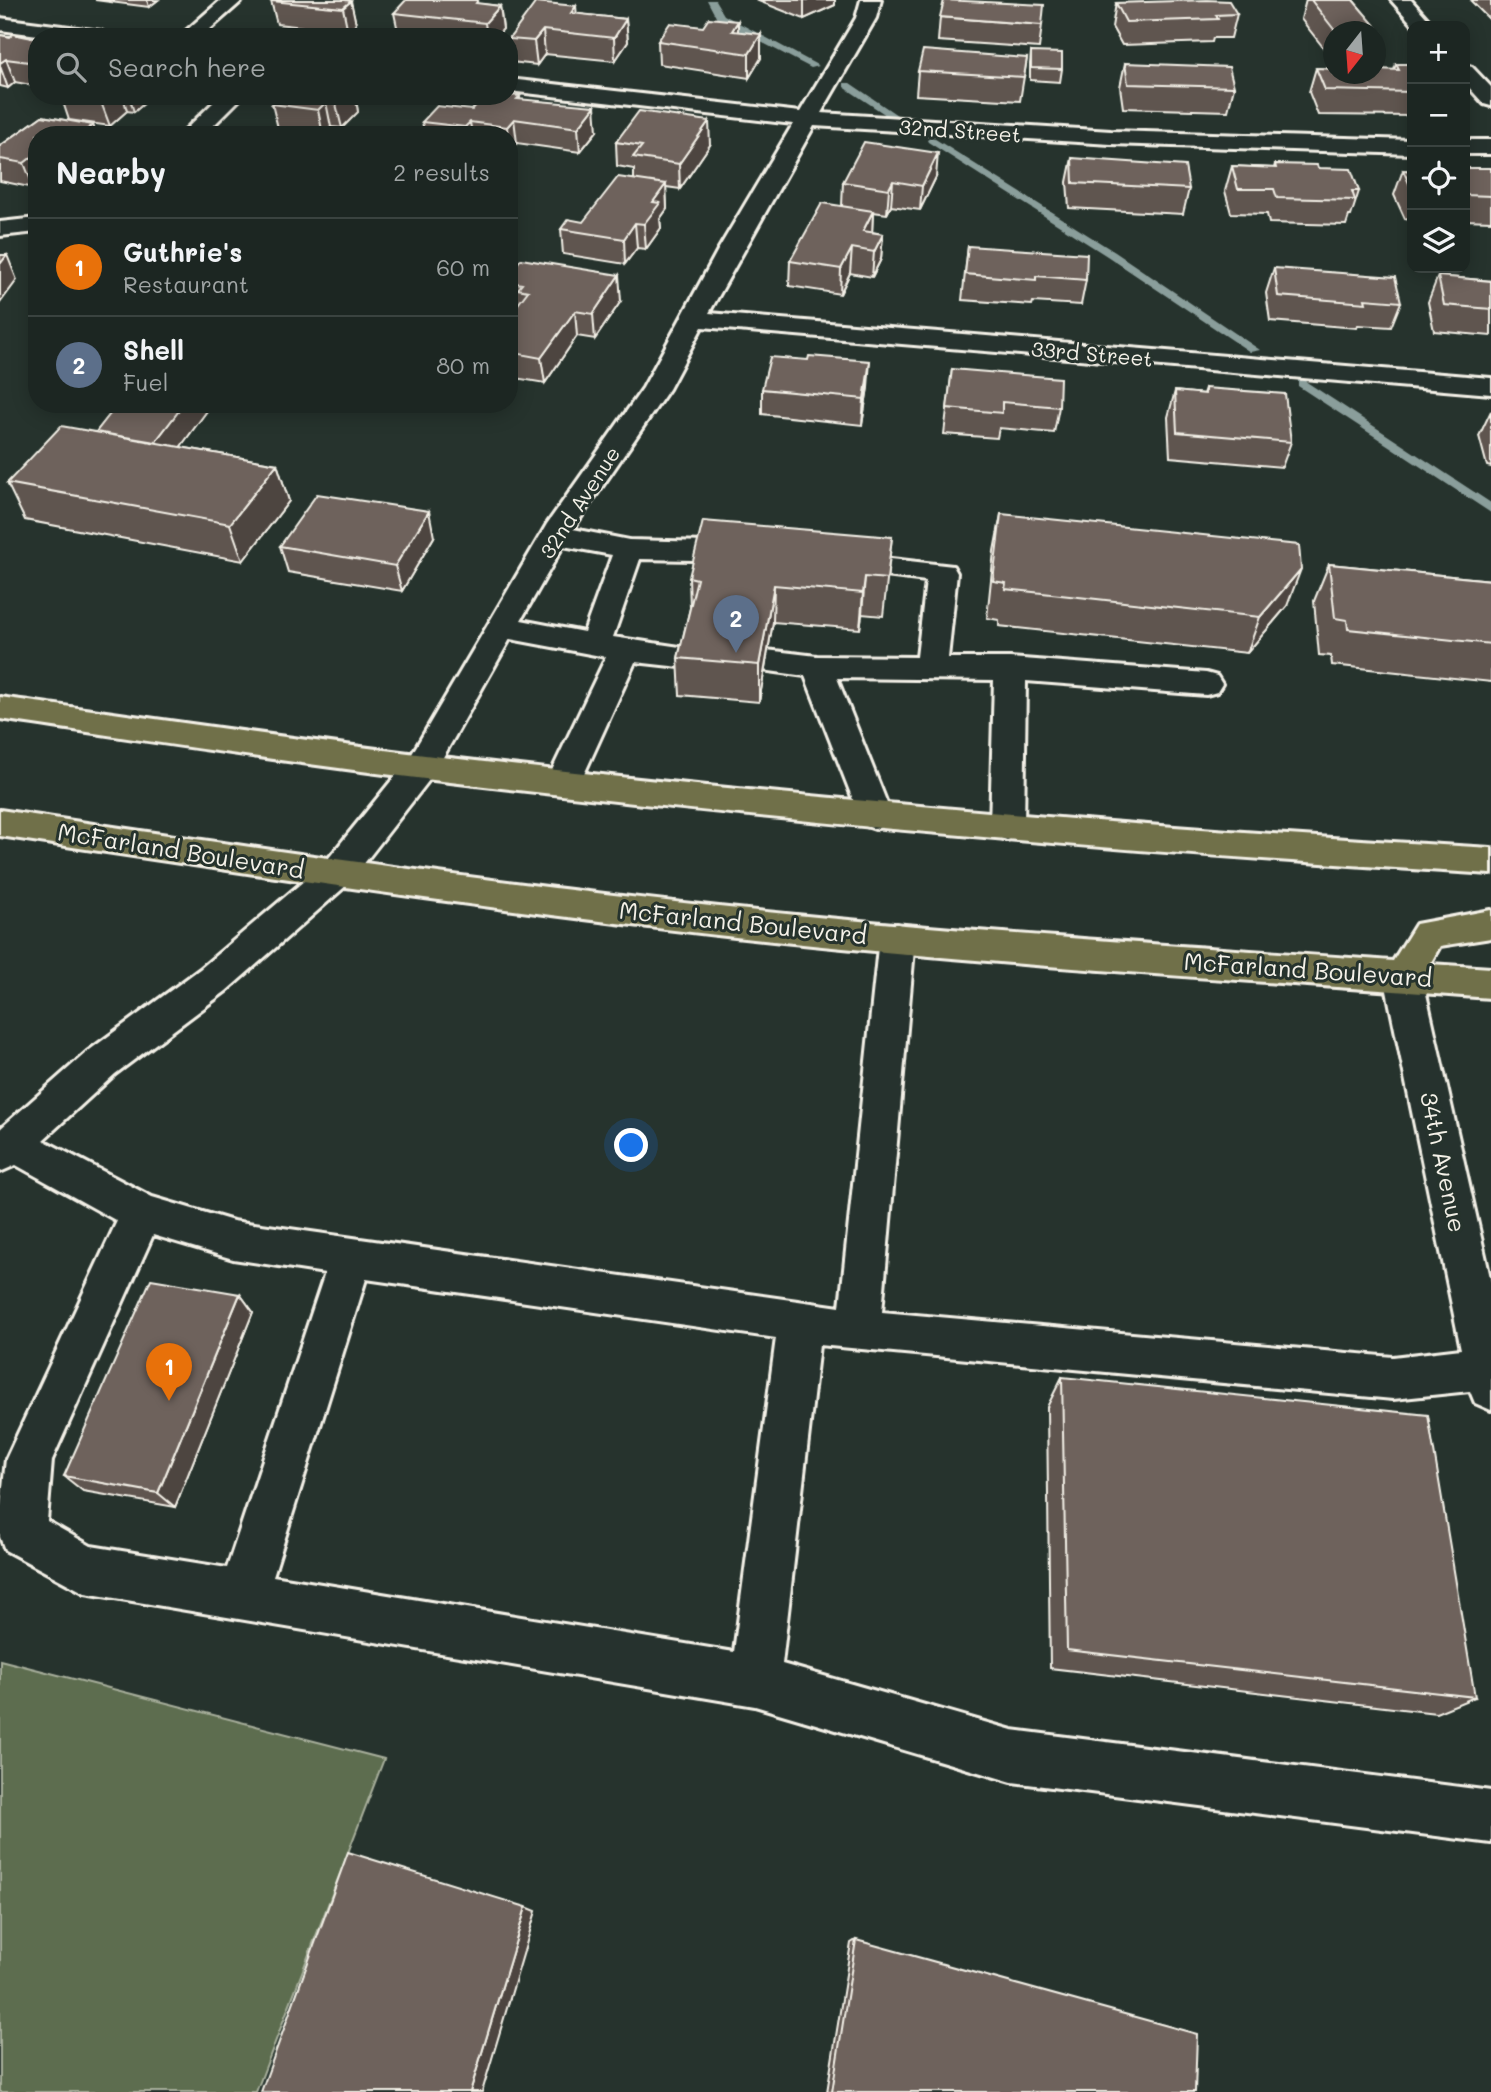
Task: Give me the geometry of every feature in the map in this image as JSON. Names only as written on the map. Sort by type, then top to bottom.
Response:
[{"type":"highway","points":[[0,708],[421,766],[875,816],[1332,853],[1491,861]]},
{"type":"highway","name":"McFarland Boulevard","points":[[0,823],[336,874],[717,920],[897,938],[1491,983]]},
{"type":"highway","points":[[1403,976],[1429,934],[1491,924]]},
{"type":"street","points":[[200,28],[233,0]]},
{"type":"street","name":"32nd Avenue","points":[[6,1148],[101,1063],[213,980],[336,874],[421,766],[555,535],[656,388],[806,119],[866,18],[872,0]]},
{"type":"street","points":[[1401,0],[1420,21]]},
{"type":"street","points":[[0,24],[31,28]]},
{"type":"street","points":[[1470,77],[1491,100]]},
{"type":"street","name":"32nd Street","points":[[518,86],[806,119],[1046,136],[1407,147]]},
{"type":"street","points":[[201,126],[223,105]]},
{"type":"street","points":[[1470,147],[1491,147]]},
{"type":"street","points":[[0,229],[28,226]]},
{"type":"street","name":"33rd Street","points":[[694,319],[1491,386]]},
{"type":"street","points":[[555,535],[629,549],[723,550],[942,573],[931,668]]},
{"type":"street","points":[[563,783],[621,649],[629,549]]},
{"type":"street","points":[[501,627],[621,649],[654,670],[689,656]]},
{"type":"street","points":[[766,663],[1010,670],[1206,684]]},
{"type":"street","points":[[811,666],[875,816]]},
{"type":"street","points":[[1007,827],[1010,670]]},
{"type":"street","points":[[859,1330],[897,938]]},
{"type":"street","name":"34th Avenue","points":[[1403,976],[1490,1374]]},
{"type":"street","points":[[6,1148],[142,1213],[233,1240],[859,1330],[1393,1378],[1490,1374]]},
{"type":"street","points":[[142,1213],[29,1459],[22,1533],[85,1569],[755,1681],[1012,1756],[1491,1818]]},
{"type":"street","points":[[242,1595],[352,1256]]},
{"type":"street","points":[[755,1681],[800,1322]]},
{"type":"green space","points":[[0,1660],[384,1759],[256,2092],[0,2092]]},
{"type":"building","points":[[272,0],[345,0],[351,1],[343,8]]},
{"type":"building","points":[[406,0],[478,0],[476,3],[500,6],[485,23],[394,13]]},
{"type":"building","points":[[944,0],[1044,5],[1042,25],[940,17]]},
{"type":"building","points":[[1311,0],[1353,0],[1371,21],[1327,21]]},
{"type":"building","points":[[1229,1],[1237,14],[1216,15],[1218,19],[1126,22],[1116,3]]},
{"type":"building","points":[[536,2],[576,6],[571,13],[626,19],[614,38],[543,30],[534,41],[518,40],[517,28]]},
{"type":"building","points":[[709,18],[738,21],[732,31],[761,34],[749,54],[658,41],[670,23],[703,27]]},
{"type":"building","points":[[13,34],[28,37],[28,62],[6,59],[0,63],[0,35],[10,37]]},
{"type":"building","points":[[923,50],[1027,58],[1024,77],[918,71]]},
{"type":"building","points":[[1031,52],[1062,53],[1062,69],[1031,68]]},
{"type":"building","points":[[1125,63],[1229,67],[1234,87],[1128,84]]},
{"type":"building","points":[[1396,64],[1407,64],[1407,92],[1325,90],[1316,68],[1323,68],[1323,84],[1386,84],[1386,69],[1399,70]]},
{"type":"building","points":[[518,99],[595,106],[578,128],[514,119],[508,126],[470,122],[466,126],[456,126],[422,122],[437,106],[472,110],[476,105],[518,105]]},
{"type":"building","points":[[280,105],[323,105],[318,110]]},
{"type":"building","points":[[639,111],[709,121],[679,164],[633,157],[642,146],[616,142]]},
{"type":"building","points":[[42,116],[93,125],[92,126],[28,126]]},
{"type":"building","points":[[28,126],[28,160],[24,163],[0,159],[0,146]]},
{"type":"building","points":[[864,142],[938,153],[922,186],[893,181],[889,189],[843,182]]},
{"type":"building","points":[[1072,158],[1185,166],[1189,189],[1073,183]]},
{"type":"building","points":[[1275,164],[1351,169],[1359,191],[1352,191],[1355,200],[1277,198],[1274,189],[1238,189],[1232,166],[1276,168]]},
{"type":"building","points":[[1470,168],[1491,168],[1491,196],[1470,195]]},
{"type":"building","points":[[618,177],[666,184],[653,202],[660,203],[644,224],[635,223],[624,239],[561,229],[568,219],[583,222]]},
{"type":"building","points":[[822,203],[873,211],[863,231],[883,234],[874,252],[852,248],[841,269],[790,261]]},
{"type":"building","points":[[968,246],[1087,254],[1086,280],[1036,276],[1036,280],[965,274]]},
{"type":"building","points":[[0,255],[7,255],[0,264]]},
{"type":"building","points":[[521,259],[619,275],[593,314],[575,311],[541,358],[518,354],[518,304],[528,291],[518,289],[522,284],[518,283],[518,263]]},
{"type":"building","points":[[1274,268],[1395,277],[1401,302],[1365,299],[1366,303],[1278,296]]},
{"type":"building","points":[[1438,276],[1491,281],[1491,309],[1444,305]]},
{"type":"building","points":[[809,356],[870,361],[864,399],[762,389],[770,357],[808,360]]},
{"type":"building","points":[[952,369],[1060,378],[1059,407],[1002,402],[1002,413],[947,408]]},
{"type":"building","points":[[1205,388],[1285,394],[1291,442],[1177,432],[1175,391],[1205,394]]},
{"type":"building","points":[[111,413],[177,413],[155,442],[96,432]]},
{"type":"building","points":[[61,426],[277,464],[230,524],[7,483]]},
{"type":"building","points":[[317,494],[429,511],[395,566],[280,546]]},
{"type":"building","points":[[1001,514],[1299,545],[1301,569],[1260,617],[1005,589],[1006,583],[993,581]]},
{"type":"building","points":[[703,521],[892,537],[887,579],[865,577],[863,593],[774,585],[759,665],[678,658],[697,579],[689,577]]},
{"type":"building","points":[[1329,564],[1491,580],[1491,644],[1348,629],[1347,620],[1335,618]]},
{"type":"building","points":[[151,1279],[240,1294],[158,1493],[64,1476]]},
{"type":"building","points":[[1062,1377],[1428,1415],[1475,1697],[1067,1650]]},
{"type":"building","points":[[348,1852],[526,1907],[470,2092],[261,2092]]},
{"type":"building","points":[[856,1940],[1197,2034],[1195,2092],[832,2092]]},
{"type":"waterway","points":[[711,0],[720,17],[814,66]]},
{"type":"waterway","points":[[847,85],[895,117]]},
{"type":"waterway","points":[[932,140],[1111,254],[1254,350]]},
{"type":"waterway","points":[[1302,383],[1491,509]]},
{"type":"place","name":"Shell","points":[[736,653]]},
{"type":"place","name":"Guthrie's","points":[[169,1401]]}]
